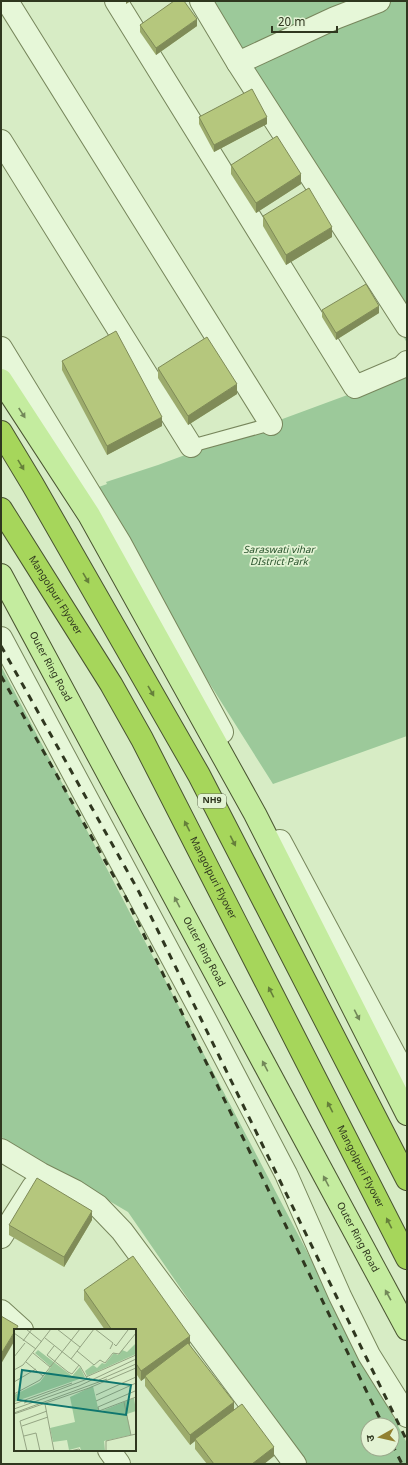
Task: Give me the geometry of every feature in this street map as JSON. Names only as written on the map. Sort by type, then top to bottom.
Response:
[{"type":"highway","name":"NH9","points":[[1,432],[33,485],[199,775],[407,1179]]},
{"type":"highway","name":"Mangolpuri Flyover","points":[[1,509],[111,684],[142,739],[407,1258]]},
{"type":"main road","points":[[1,380],[89,515],[256,814],[407,1114]]},
{"type":"main road","name":"Outer Ring Road","points":[[2,580],[407,1329]]},
{"type":"street","points":[[7,1],[271,424]]},
{"type":"street","points":[[116,1],[356,387],[402,367],[407,362]]},
{"type":"street","points":[[201,1],[238,63],[407,326]]},
{"type":"street","points":[[238,63],[335,18],[379,1]]},
{"type":"street","points":[[1,141],[191,446]]},
{"type":"street","points":[[1,348],[120,543],[407,1078]]},
{"type":"street","points":[[1,638],[208,1023],[286,1174],[340,1296],[369,1355],[407,1416]]},
{"type":"street","points":[[1,1150],[41,1174],[75,1191],[98,1206],[122,1231],[295,1464]]},
{"type":"street","points":[[1,1237],[41,1174]]},
{"type":"street","points":[[1,1311],[21,1329]]},
{"type":"street","points":[[110,1451],[119,1464]]},
{"type":"lane","points":[[191,446],[271,424]]},
{"type":"green space","points":[[213,1],[407,1],[407,343]]},
{"type":"green space","name":"Saraswati vihar DIstrict Park","points":[[407,373],[407,736],[273,784],[88,491],[107,484],[106,482],[158,465]]},
{"type":"green space","points":[[1,666],[393,1417],[360,1417],[360,1457],[400,1457],[400,1430],[407,1443],[407,1464],[302,1464],[128,1212],[1,1137]]},
{"type":"building","points":[[174,1],[184,1],[197,19],[156,48],[140,25]]},
{"type":"building","points":[[252,89],[267,117],[214,145],[199,117]]},
{"type":"building","points":[[277,136],[301,174],[256,203],[231,165]]},
{"type":"building","points":[[309,188],[332,227],[286,255],[263,216]]},
{"type":"building","points":[[366,284],[379,306],[336,333],[322,310]]},
{"type":"building","points":[[116,331],[162,417],[107,446],[62,361]]},
{"type":"building","points":[[207,337],[237,384],[188,416],[158,368]]},
{"type":"building","points":[[37,1178],[92,1211],[64,1257],[9,1225]]},
{"type":"building","points":[[133,1256],[190,1336],[141,1371],[136,1364],[136,1329],[111,1329],[84,1290]]},
{"type":"building","points":[[1,1316],[18,1326],[16,1329],[14,1329],[14,1333],[1,1354]]},
{"type":"building","points":[[188,1343],[234,1402],[190,1435],[145,1376]]},
{"type":"building","points":[[242,1404],[274,1447],[252,1464],[214,1464],[195,1439]]},
{"type":"railway","points":[[1,646],[139,892],[407,1441]]},
{"type":"railway","points":[[1,676],[126,898],[379,1417]]},
{"type":"railway","points":[[398,1457],[402,1464]]}]
